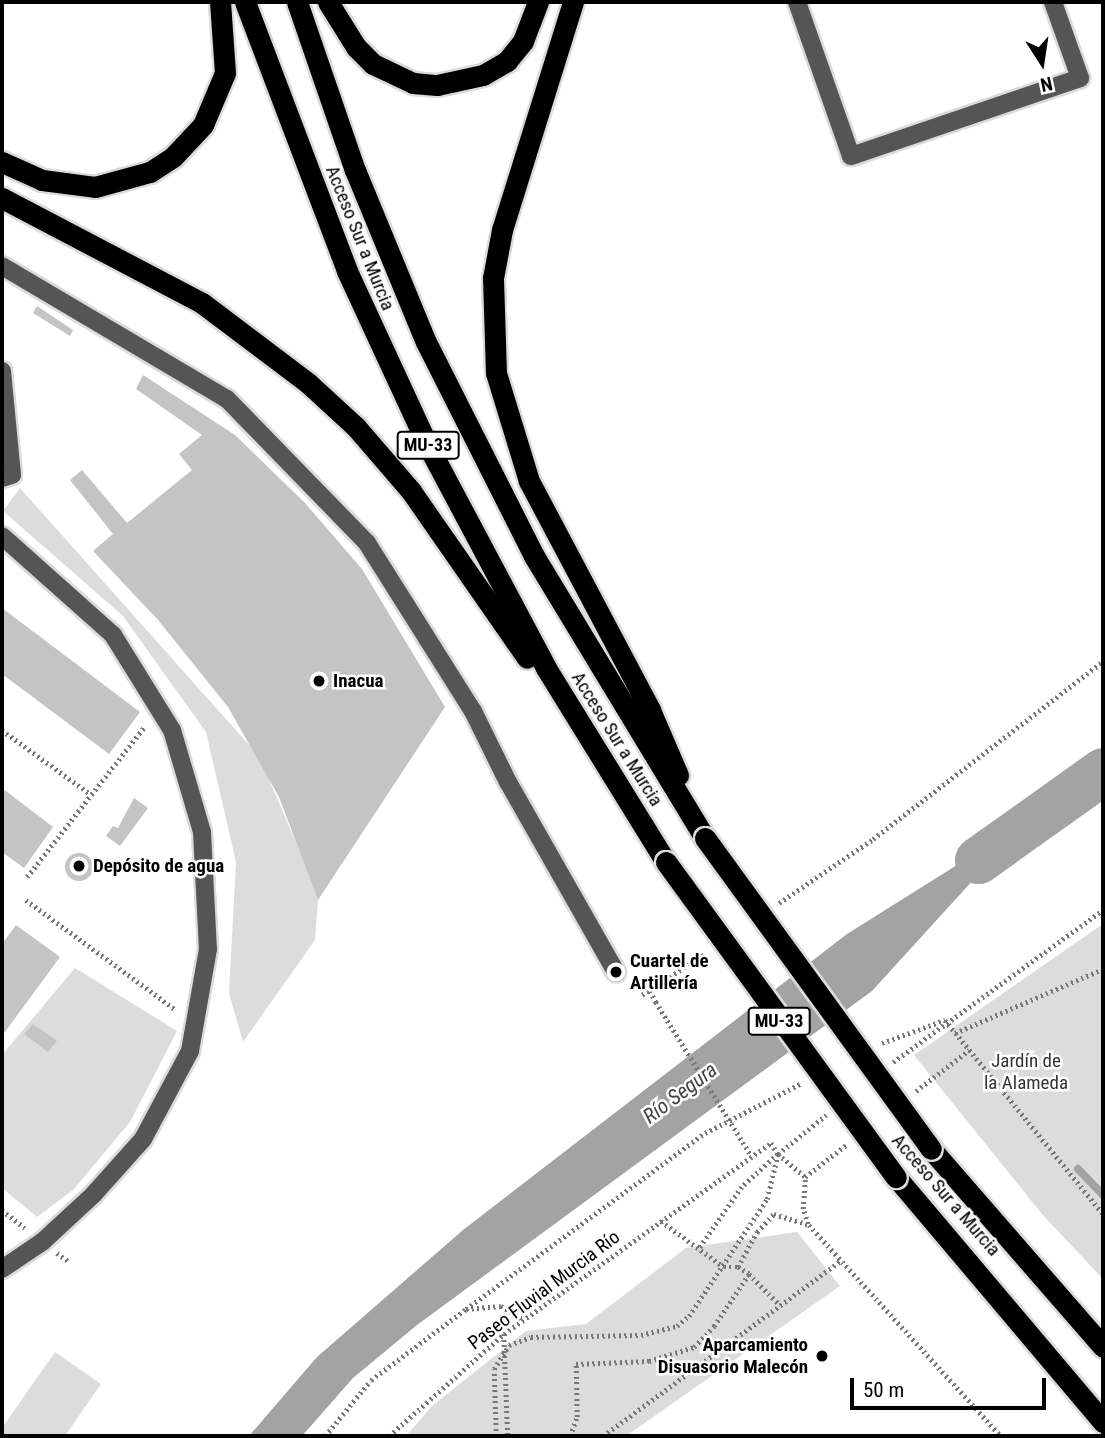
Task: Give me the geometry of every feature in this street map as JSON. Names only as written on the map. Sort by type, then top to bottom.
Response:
[{"type":"highway","points":[[2,162],[42,180],[95,187],[150,172],[173,157],[203,125],[225,72],[220,2]]},
{"type":"highway","name":"Acceso Sur a Murcia","points":[[245,2],[347,271],[426,442],[547,668],[666,862],[897,1177],[1103,1406]]},
{"type":"highway","name":"Acceso Sur a Murcia","points":[[298,2],[355,170],[432,354],[547,579],[705,838],[931,1149],[1103,1347]]},
{"type":"highway","points":[[328,2],[356,47],[373,64],[413,83],[437,85],[483,75],[507,61],[523,41],[538,2]]},
{"type":"highway","points":[[573,2],[502,230],[493,278],[496,373],[528,481],[650,710],[705,838]]},
{"type":"highway","points":[[2,198],[202,303],[259,342],[356,427],[442,534],[666,862]]},
{"type":"highway","points":[[897,1177],[1103,1422]]},
{"type":"street","points":[[797,2],[851,156],[1080,78],[1053,2]]},
{"type":"street","points":[[2,266],[227,399],[367,543],[473,711],[508,782],[616,972]]},
{"type":"street","points":[[2,371],[7,477]]},
{"type":"street","points":[[2,536],[113,635],[172,730],[202,832],[208,949],[190,1051],[143,1139],[83,1204],[42,1242],[2,1269]]},
{"type":"path","points":[[873,839],[1103,661]]},
{"type":"path","points":[[27,877],[90,794],[161,709]]},
{"type":"path","points":[[2,730],[90,794]]},
{"type":"path","points":[[26,900],[195,1023]]},
{"type":"path","points":[[955,1032],[1103,969]]},
{"type":"path","points":[[642,995],[650,991],[751,1155],[771,1143],[778,1154],[804,1177]]},
{"type":"path","points":[[876,1045],[945,1020],[1103,1214]]},
{"type":"path","points":[[325,1436],[371,1380],[705,1133],[815,1077]]},
{"type":"path","points":[[698,1250],[743,1187],[778,1154]]},
{"type":"path","name":"Paseo Fluvial Murcia Río","points":[[389,1436],[504,1334],[751,1155]]},
{"type":"path","points":[[738,1267],[757,1232],[774,1214],[809,1225],[1001,1436]]},
{"type":"path","points":[[661,1221],[724,1267],[738,1267],[749,1274],[780,1305]]},
{"type":"path","points":[[603,1436],[839,1261]]},
{"type":"path","points":[[496,1436],[494,1369],[505,1350],[531,1337],[661,1332],[689,1316],[724,1267]]},
{"type":"path","points":[[570,1436],[577,1418],[576,1364],[649,1361],[694,1346],[714,1326],[749,1274]]},
{"type":"path","points":[[466,1309],[501,1306],[524,1320]]},
{"type":"path","points":[[504,1334],[508,1436]]},
{"type":"green space","points":[[20,488],[259,756],[300,852],[318,900],[315,940],[243,1042],[229,993],[236,862],[206,732],[123,616],[3,511]]},
{"type":"green space","name":"Jardín de la Alameda","points":[[1103,924],[1103,1279],[1042,1214],[914,1055]]},
{"type":"green space","points":[[75,968],[177,1031],[130,1122],[73,1190],[37,1217],[2,1188],[2,1055]]},
{"type":"green space","points":[[797,1232],[840,1286],[626,1436],[406,1436],[432,1406],[526,1331],[586,1324],[686,1248]]},
{"type":"green space","points":[[55,1352],[101,1384],[65,1436],[2,1436],[2,1428]]},
{"type":"water","points":[[1027,821],[872,991],[417,1325],[353,1378],[302,1436],[249,1436],[317,1357],[463,1230],[847,934]]},
{"type":"building","points":[[37,306],[73,330],[70,336],[33,313]]},
{"type":"building","name":"Inacua","points":[[143,375],[235,435],[305,503],[362,569],[445,707],[318,900],[279,797],[228,707],[158,620],[93,551],[113,534],[70,480],[82,470],[127,523],[192,470],[179,454],[202,435],[136,389]]},
{"type":"building","points":[[2,608],[140,712],[109,754],[2,674]]},
{"type":"building","points":[[2,788],[53,827],[24,868],[2,852]]},
{"type":"building","points":[[134,798],[148,808],[120,846],[106,836],[113,826],[118,828]]},
{"type":"building","name":"Depósito de agua","points":[[79,853],[89,857],[93,867],[89,877],[79,881],[69,877],[65,867],[69,857]]},
{"type":"building","points":[[16,925],[60,957],[2,1036],[2,944]]},
{"type":"building","points":[[33,1024],[57,1041],[48,1052],[24,1034]]},
{"type":"waterway","name":"Río Segura","points":[[978,860],[1103,771]]},
{"type":"waterway","points":[[1078,1169],[1103,1195]]},
{"type":"place","name":"Inacua","points":[[319,681]]},
{"type":"place","name":"Depósito de agua","points":[[79,866]]},
{"type":"place","name":"Cuartel de Artillería","points":[[616,972]]},
{"type":"place","name":"Aparcamiento Disuasorio Malecón","points":[[822,1356]]}]
